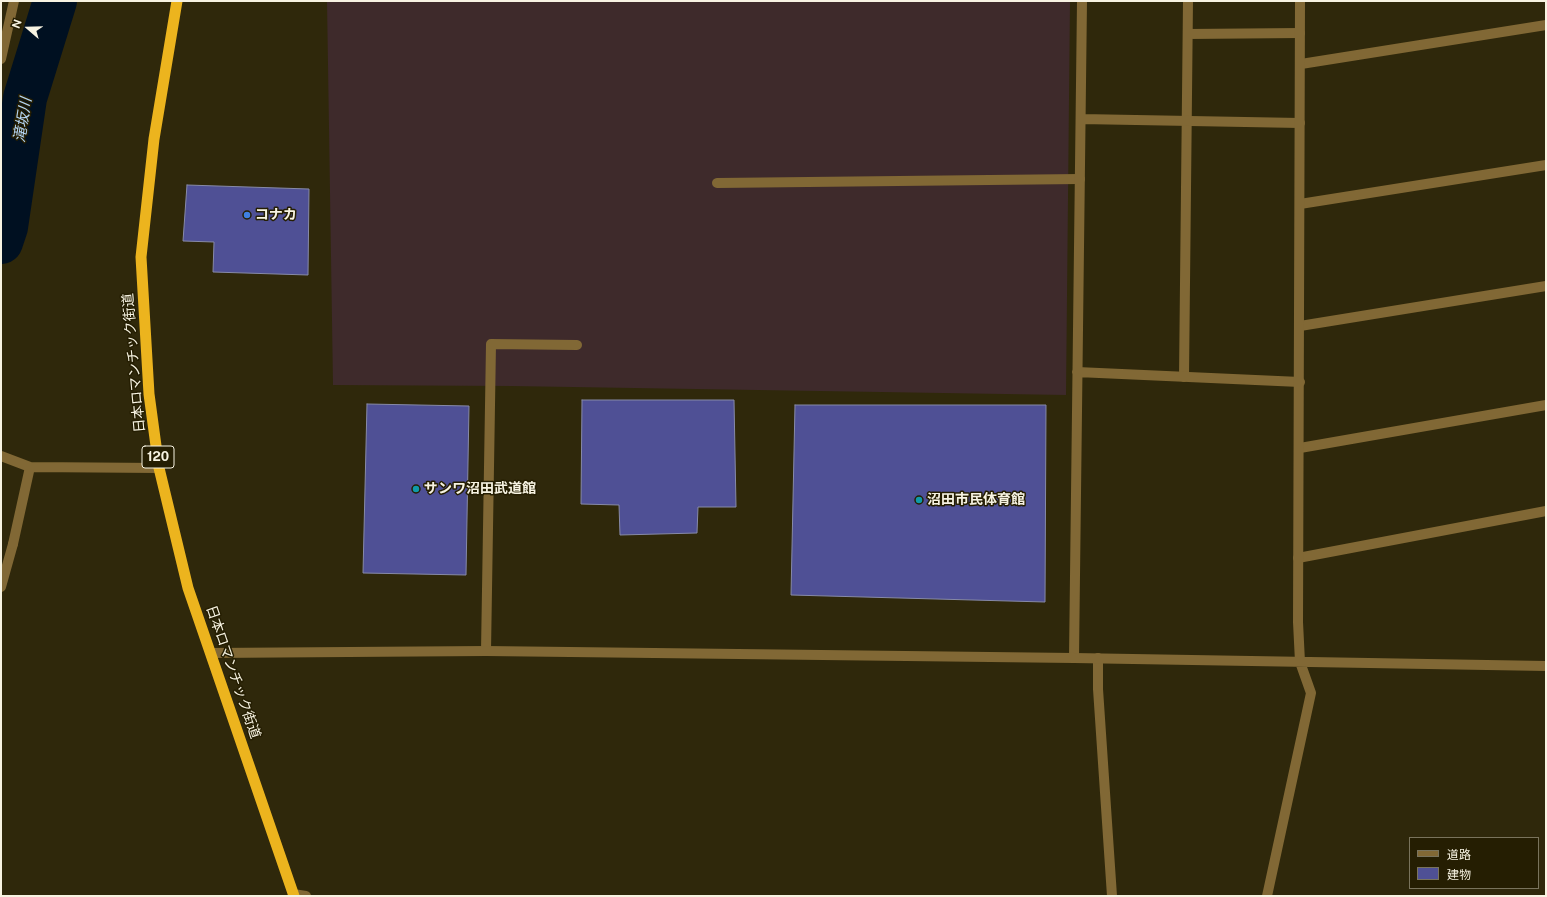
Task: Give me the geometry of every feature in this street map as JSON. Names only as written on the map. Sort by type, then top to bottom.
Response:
[{"type":"highway","name":"日本ロマンチック街道","points":[[177,1],[154,139],[141,257],[149,394],[159,468],[188,588],[294,895]]},
{"type":"street","points":[[1,60],[14,1]]},
{"type":"street","points":[[1074,658],[1076,372],[1082,1]]},
{"type":"street","points":[[1184,377],[1188,121],[1188,1]]},
{"type":"street","points":[[1267,896],[1311,693],[1300,662],[1298,622],[1300,448],[1300,1]]},
{"type":"street","points":[[1301,64],[1546,26]]},
{"type":"street","points":[[1188,34],[1300,33]]},
{"type":"street","points":[[1081,119],[1300,123]]},
{"type":"street","points":[[1300,204],[1546,165]]},
{"type":"street","points":[[716,183],[1080,179]]},
{"type":"street","points":[[1300,326],[1546,286]]},
{"type":"street","points":[[486,651],[491,344],[577,345]]},
{"type":"street","points":[[1076,372],[1300,382]]},
{"type":"street","points":[[1300,448],[1546,405]]},
{"type":"street","points":[[1,456],[30,467],[159,468]]},
{"type":"street","points":[[1,587],[13,544],[30,467]]},
{"type":"street","points":[[1298,558],[1546,511]]},
{"type":"street","points":[[211,653],[486,651],[1098,658],[1546,666]]},
{"type":"street","points":[[1098,658],[1098,689],[1112,896]]},
{"type":"street","points":[[294,895],[306,896]]},
{"type":"shaded area","points":[[327,1],[1070,1],[1066,395],[510,386],[333,385]]},
{"type":"building","name":"コナカ","points":[[187,185],[309,189],[308,275],[213,272],[214,242],[183,241]]},
{"type":"building","points":[[582,400],[734,400],[736,507],[698,507],[697,533],[620,535],[619,505],[581,504]]},
{"type":"building","name":"サンワ沼田武道館","points":[[367,404],[469,406],[466,575],[363,573]]},
{"type":"building","name":"沼田市民体育館","points":[[795,405],[1046,405],[1045,602],[791,595]]},
{"type":"waterway","name":"滝坂川","points":[[1,242],[6,227],[25,98],[55,1]]},
{"type":"place","name":"コナカ","points":[[247,215]]},
{"type":"place","name":"サンワ沼田武道館","points":[[416,489]]},
{"type":"place","name":"沼田市民体育館","points":[[919,500]]}]
